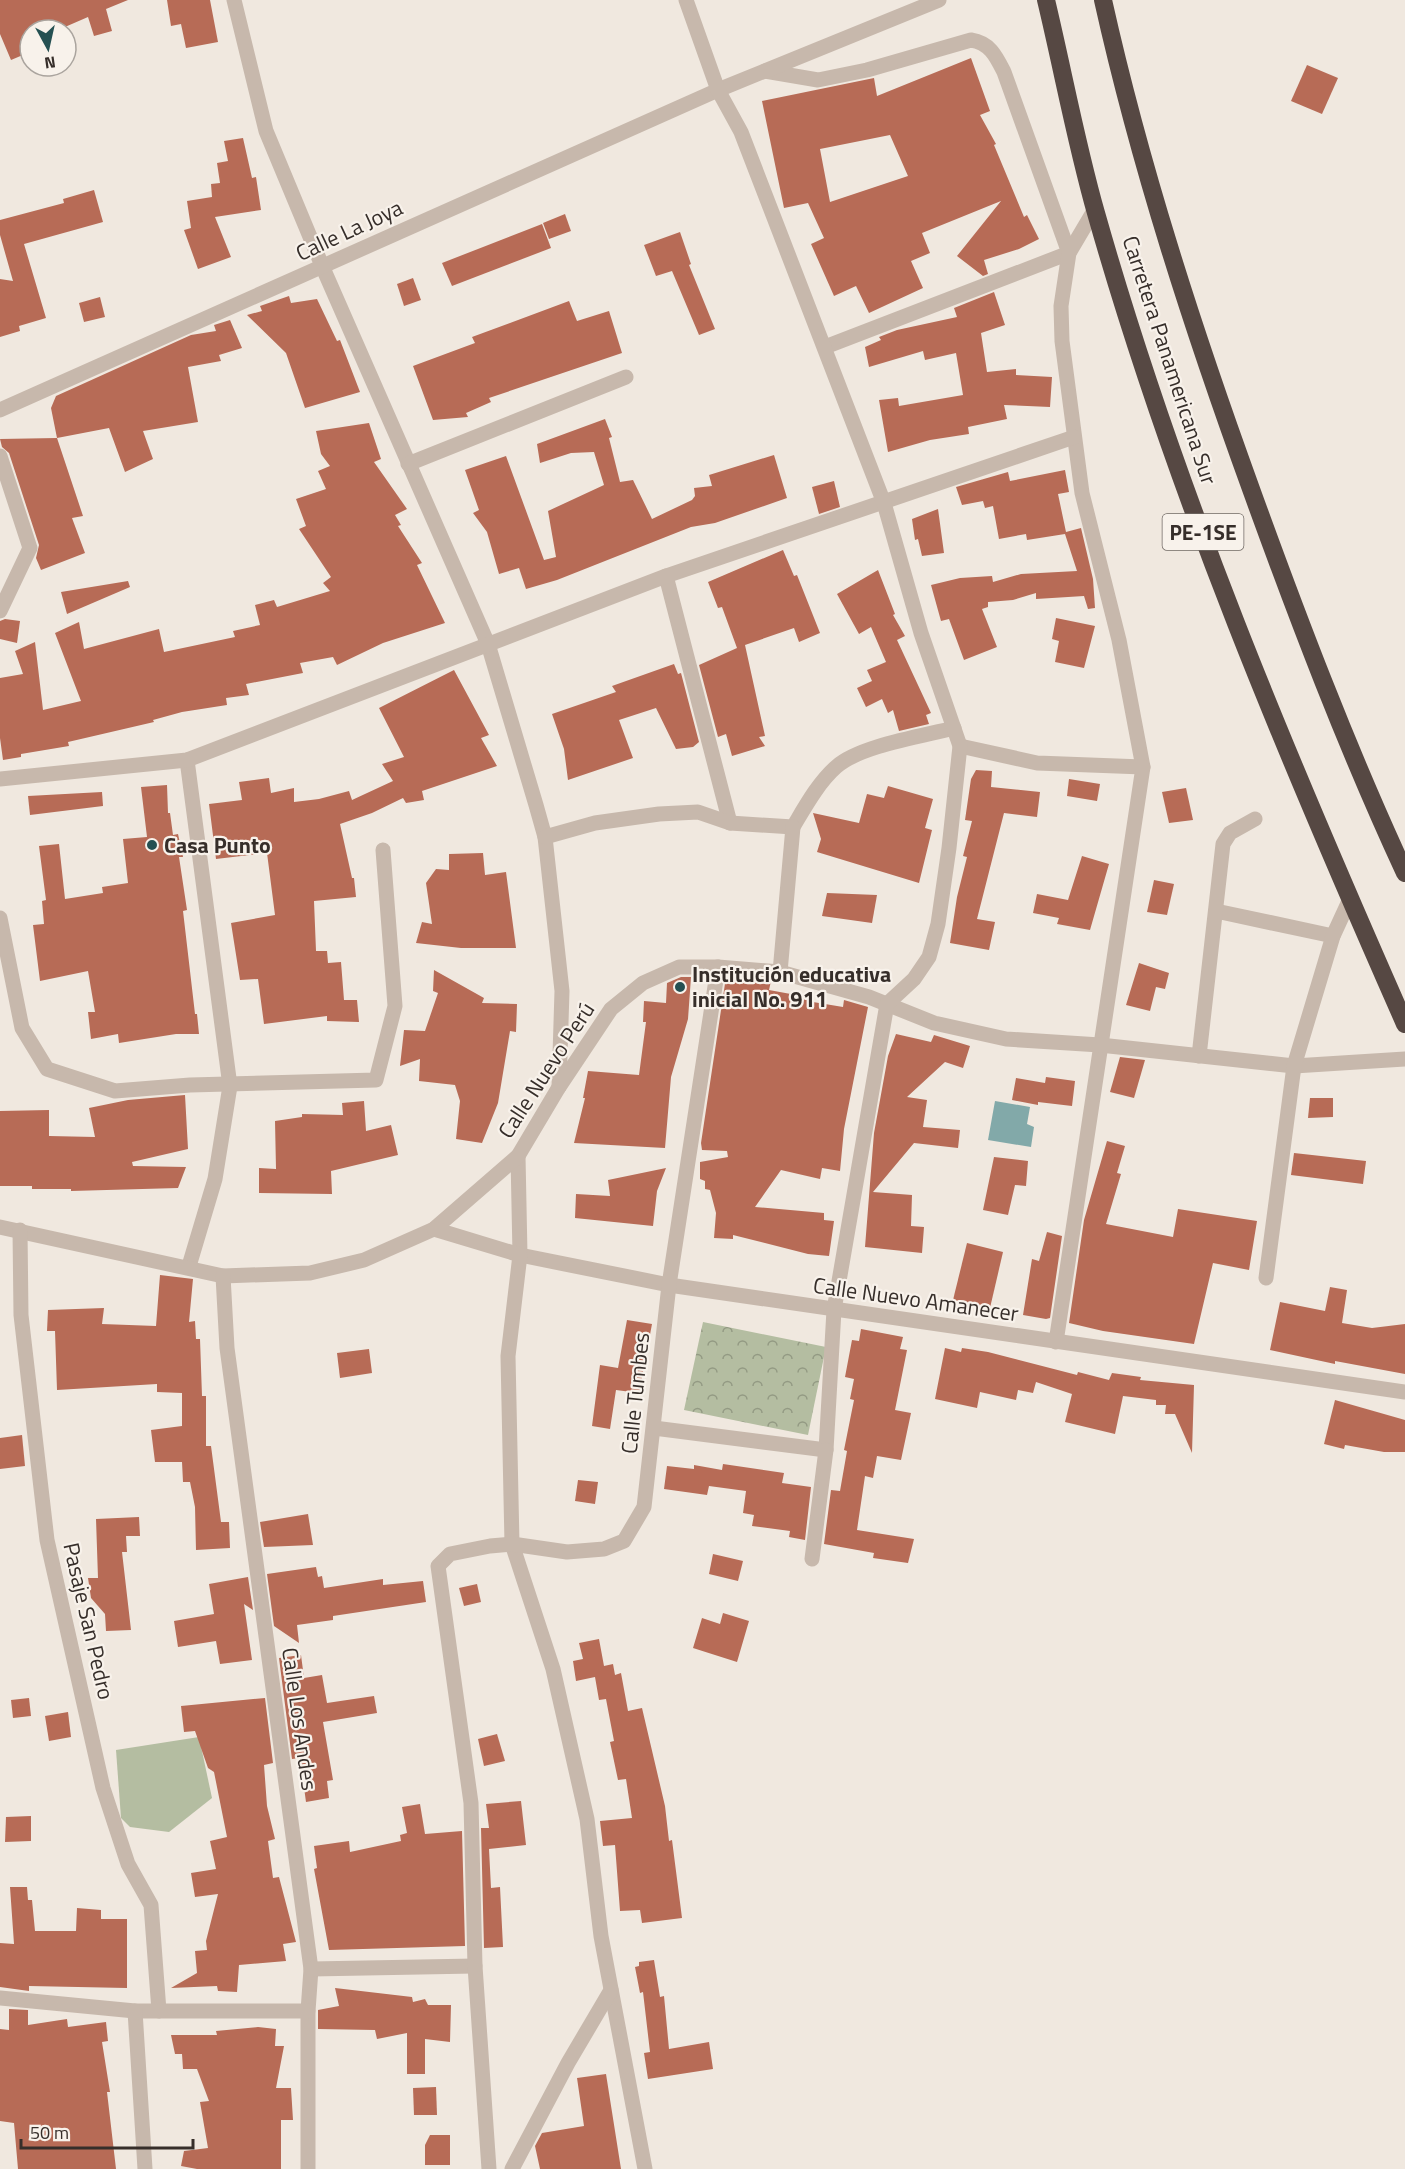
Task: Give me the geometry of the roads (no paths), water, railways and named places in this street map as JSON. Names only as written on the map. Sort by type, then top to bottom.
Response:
[{"type":"highway","name":"Carretera Panamericana Sur","points":[[1046,0],[1095,209],[1146,376],[1244,645],[1405,1024]]},
{"type":"highway","name":"Carretera Panamericana Sur","points":[[1104,4],[1154,193],[1203,356],[1297,618],[1405,873]]},
{"type":"street","points":[[234,0],[266,131],[322,268],[488,644],[545,837],[562,991],[559,1087]]},
{"type":"street","points":[[686,0],[718,90],[741,132],[884,503],[921,633],[960,746],[943,891],[929,957],[914,979],[887,1004],[834,1310],[826,1450],[812,1559]]},
{"type":"street","name":"Calle La Joya","points":[[0,410],[718,90],[931,1]]},
{"type":"street","points":[[765,70],[818,80],[867,70],[971,40],[983,42],[993,52],[1004,72],[1069,253]]},
{"type":"street","points":[[1056,1342],[1143,767],[1119,640],[1082,492],[1061,323],[1069,253],[1095,209]]},
{"type":"street","points":[[825,347],[1069,253]]},
{"type":"street","points":[[408,464],[626,377]]},
{"type":"street","points":[[0,779],[187,760],[666,576],[1074,436]]},
{"type":"street","points":[[0,456],[30,548],[0,611]]},
{"type":"street","points":[[666,576],[730,823]]},
{"type":"street","points":[[780,972],[793,827],[806,804],[837,766],[868,750],[954,728]]},
{"type":"street","points":[[960,746],[1037,763],[1143,767]]},
{"type":"street","points":[[187,760],[231,1086],[214,1179],[189,1266]]},
{"type":"street","points":[[545,837],[595,823],[658,814],[698,812],[730,823],[793,827]]},
{"type":"street","points":[[1199,1056],[1223,844],[1230,833],[1255,819]]},
{"type":"street","points":[[0,918],[3,950],[22,1028],[47,1069],[115,1091],[190,1085],[231,1086],[376,1080],[395,1006],[383,850]]},
{"type":"street","points":[[1266,1278],[1294,1066],[1333,936],[1350,899]]},
{"type":"street","points":[[1216,911],[1333,936]]},
{"type":"street","name":"Calle Nuevo Perú","points":[[223,1276],[310,1273],[364,1260],[434,1229],[518,1155],[559,1087],[611,1009],[643,983],[679,968],[718,967],[780,972],[823,982],[934,1023],[1006,1039],[1100,1045],[1294,1066],[1405,1059]]},
{"type":"street","name":"Calle Tumbes","points":[[512,1544],[567,1552],[604,1550],[624,1541],[644,1507],[669,1285],[718,967]]},
{"type":"street","points":[[518,1155],[520,1255],[508,1356],[512,1544],[553,1670],[587,1819],[611,1990],[645,2169]]},
{"type":"street","points":[[0,1227],[189,1266],[223,1276]]},
{"type":"street","name":"Calle Nuevo Amanecer","points":[[434,1229],[520,1255],[669,1285],[1405,1392]]},
{"type":"street","name":"Pasaje San Pedro","points":[[20,1230],[21,1315],[47,1540],[103,1788],[128,1864],[151,1905],[159,2011]]},
{"type":"street","name":"Calle Los Andes","points":[[223,1276],[227,1348],[311,1969],[308,2012],[308,2169]]},
{"type":"street","points":[[654,1428],[826,1450]]},
{"type":"street","points":[[489,2169],[475,1966],[471,1803],[438,1566],[450,1554],[512,1544]]},
{"type":"street","points":[[311,1969],[475,1966]]},
{"type":"street","points":[[512,2169],[568,2063],[611,1990]]},
{"type":"street","points":[[0,1998],[135,2011],[308,2012]]},
{"type":"street","points":[[135,2011],[145,2169]]},
{"type":"water","points":[[995,1101],[1030,1107],[1027,1124],[1034,1127],[1031,1147],[988,1140]]},
{"type":"place","name":"Casa Punto","points":[[152,845]]},
{"type":"place","name":"Institución educativa inicial No. 911","points":[[680,987]]}]
